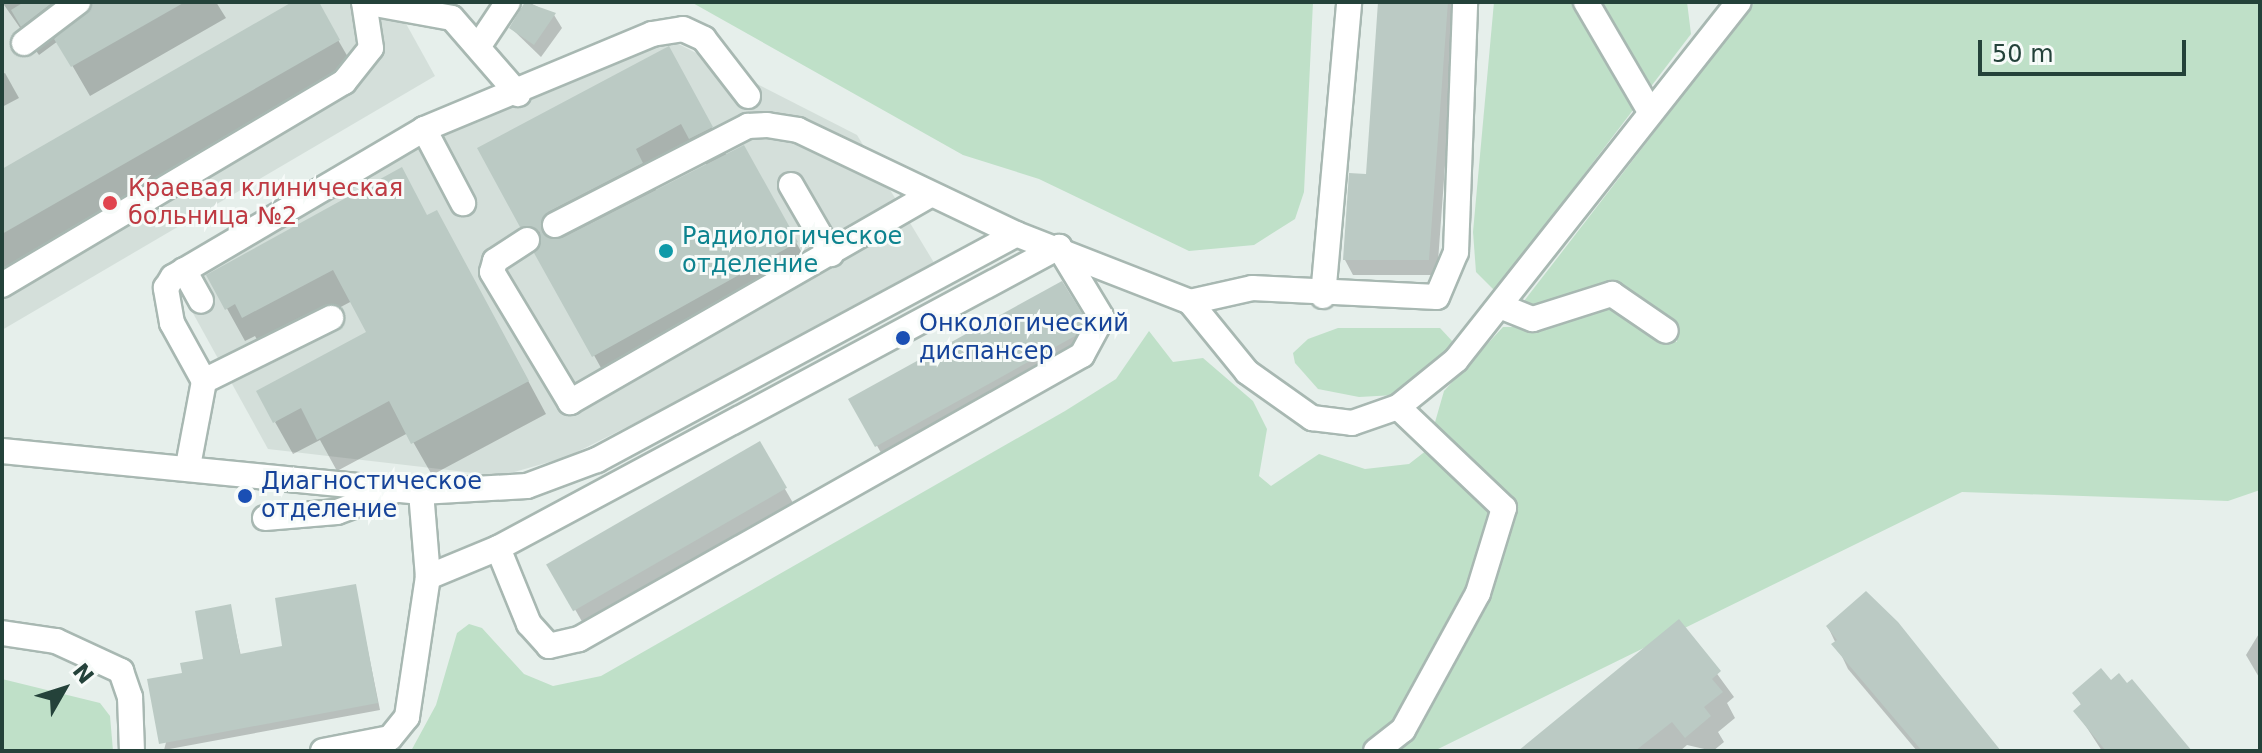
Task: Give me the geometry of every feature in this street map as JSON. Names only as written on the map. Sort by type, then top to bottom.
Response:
[{"type":"lane","points":[[24,43],[78,2]]},
{"type":"lane","points":[[2,285],[344,82],[371,48],[364,2],[429,9],[452,18],[480,44],[518,94]]},
{"type":"lane","points":[[480,44],[508,2]]},
{"type":"lane","points":[[1323,296],[1349,2]]},
{"type":"lane","points":[[1190,302],[1252,288],[1323,296],[1429,299],[1449,281],[1465,2]]},
{"type":"lane","points":[[1586,2],[1649,110]]},
{"type":"lane","points":[[555,225],[748,126],[798,130],[926,197],[1016,234],[1059,247],[1190,302],[1247,372],[1312,418],[1352,423],[1398,407],[1456,360],[1649,110],[1739,2]]},
{"type":"lane","points":[[188,466],[204,381],[167,303],[166,288],[184,270],[424,129],[518,94],[627,44],[683,29],[704,39],[748,96]]},
{"type":"lane","points":[[424,129],[463,203]]},
{"type":"lane","points":[[791,185],[831,254]]},
{"type":"lane","points":[[527,240],[495,261],[492,272],[570,402],[926,197]]},
{"type":"lane","points":[[2,451],[188,466],[410,490],[497,490],[567,474],[1016,234]]},
{"type":"lane","points":[[428,577],[498,548],[1059,247]]},
{"type":"lane","points":[[498,548],[529,624],[549,646],[579,639],[1082,355],[1102,318],[1059,247]]},
{"type":"lane","points":[[184,270],[201,301]]},
{"type":"lane","points":[[1500,306],[1533,319],[1612,294],[1666,331]]},
{"type":"lane","points":[[204,381],[331,318]]},
{"type":"lane","points":[[1376,751],[1403,730],[1478,593],[1504,508],[1398,407]]},
{"type":"lane","points":[[265,518],[337,512],[410,490]]},
{"type":"lane","points":[[323,751],[390,738],[401,730],[428,577],[410,490]]},
{"type":"lane","points":[[2,633],[56,641],[121,671],[130,697],[132,751]]},
{"type":"shaded area","name":"Краевая клиническая больница №2","points":[[2,2],[394,2],[435,76],[2,330]]},
{"type":"shaded area","points":[[649,29],[857,135],[939,271],[567,457],[500,476],[268,449],[168,268]]},
{"type":"green space","points":[[691,2],[1313,2],[1304,192],[1295,219],[1254,245],[1189,251],[1039,179],[963,155]]},
{"type":"green space","points":[[1494,2],[1687,2],[1691,34],[1495,291],[1476,272],[1473,232]]},
{"type":"green space","points":[[1755,2],[2260,2],[2260,490],[2228,501],[1962,492],[1434,751],[411,751],[436,705],[457,633],[469,624],[482,628],[524,674],[553,686],[601,676],[1116,379],[1149,331],[1173,362],[1203,358],[1253,401],[1267,429],[1259,476],[1271,486],[1319,454],[1365,469],[1409,464],[1427,450],[1444,391],[1503,327],[1548,327],[1604,301],[1677,342],[1676,331],[1601,286],[1531,311],[1521,305]]},
{"type":"green space","points":[[1338,328],[1440,328],[1454,343],[1451,353],[1395,395],[1359,397],[1318,389],[1295,363],[1293,353],[1308,339]]},
{"type":"green space","points":[[2,679],[100,703],[110,716],[113,751],[2,751]]},
{"type":"building","points":[[24,2],[53,2],[21,27],[11,10]]},
{"type":"building","points":[[93,2],[185,2],[71,67],[54,39]]},
{"type":"building","points":[[292,2],[319,2],[340,40],[2,234],[2,169]]},
{"type":"building","points":[[525,2],[556,13],[534,45],[509,28]]},
{"type":"building","points":[[1378,2],[1448,2],[1429,260],[1343,260],[1349,173],[1366,174]]},
{"type":"building","points":[[669,46],[713,127],[689,139],[681,124],[636,149],[643,163],[548,212],[542,232],[562,238],[744,145],[798,242],[592,357],[534,253],[540,232],[520,227],[477,148]]},
{"type":"building","points":[[402,167],[427,215],[437,210],[529,381],[411,444],[389,401],[317,440],[301,408],[273,423],[256,391],[366,332],[333,270],[242,318],[235,304],[225,310],[206,275]]},
{"type":"building","points":[[1062,281],[1085,318],[1075,336],[875,447],[848,399]]},
{"type":"building","points":[[760,441],[787,488],[573,611],[546,564]]},
{"type":"building","points":[[356,584],[378,703],[159,744],[147,679],[182,673],[180,663],[203,659],[195,611],[231,604],[240,654],[282,646],[275,598]]},
{"type":"building","points":[[1866,591],[1898,622],[2001,751],[1922,751],[1831,644],[1837,640],[1826,626]]},
{"type":"building","points":[[1679,619],[1721,671],[1712,679],[1723,692],[1704,707],[1711,716],[1685,738],[1672,722],[1635,751],[1518,751]]},
{"type":"building","points":[[2101,668],[2111,680],[2119,673],[2127,683],[2132,679],[2192,751],[2106,751],[2073,711],[2081,704],[2072,693]]},
{"type":"place","name":"Краевая клиническая больница №2","points":[[110,203]]},
{"type":"place","name":"Радиологическое отделение","points":[[666,251]]},
{"type":"place","name":"Онкологический диспансер","points":[[903,338]]},
{"type":"place","name":"Диагностическое отделение","points":[[245,496]]}]
